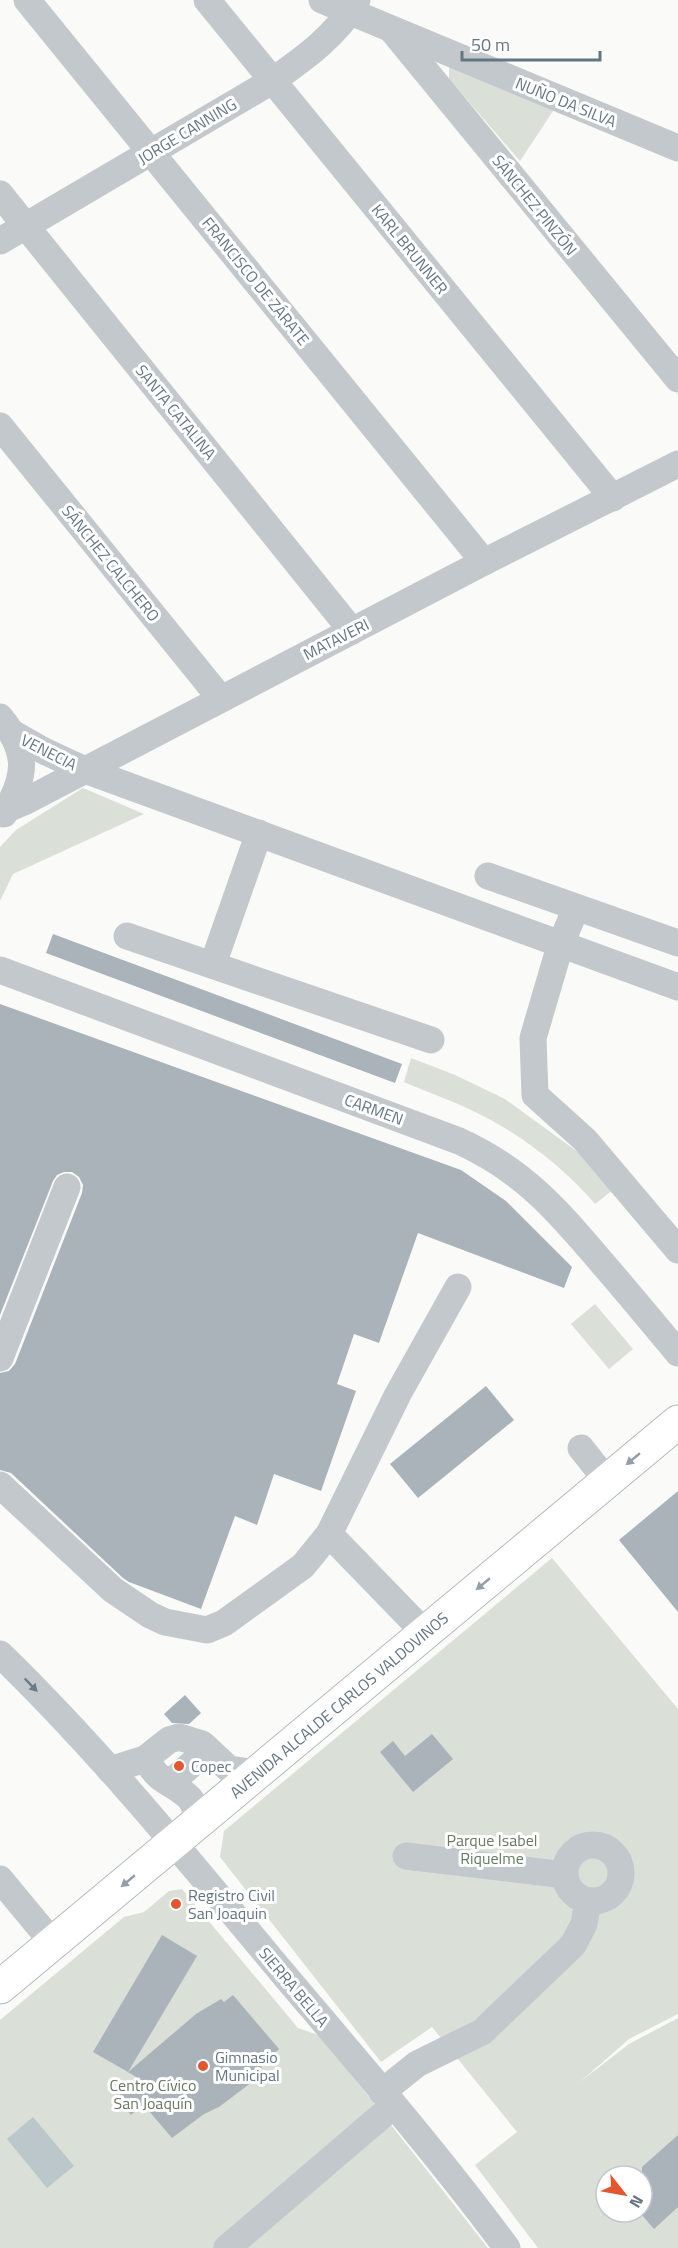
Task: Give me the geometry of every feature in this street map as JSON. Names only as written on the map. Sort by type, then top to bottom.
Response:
[{"type":"main road","name":"AVENIDA ALCALDE CARLOS VALDOVINOS","points":[[0,1987],[678,1422]]},
{"type":"street","name":"FRANCISCO DE ZÁRATE","points":[[27,0],[484,562]]},
{"type":"street","name":"KARL BRUNNER","points":[[207,0],[613,498]]},
{"type":"street","name":"NUÑO DA SILVA","points":[[322,0],[354,6],[392,30],[678,148]]},
{"type":"street","name":"JORGE CANNING","points":[[0,241],[272,81],[309,55],[354,6]]},
{"type":"street","name":"SÁNCHEZ PINZÓN","points":[[392,30],[678,379]]},
{"type":"street","name":"SANTA CATALINA","points":[[0,194],[352,631]]},
{"type":"street","name":"SÁNCHEZ CALCHERO","points":[[0,426],[221,699]]},
{"type":"street","name":"MATAVERI","points":[[3,813],[484,562],[678,464]]},
{"type":"street","name":"VENECIA","points":[[7,725],[44,751],[85,770],[560,946],[678,987]]},
{"type":"street","name":"VENECIA","points":[[3,813],[17,791],[21,769],[20,751],[7,725]]},
{"type":"street","points":[[213,964],[259,833]]},
{"type":"street","points":[[488,876],[678,943]]},
{"type":"street","points":[[576,908],[560,946],[533,1038],[536,1095],[585,1140],[678,1250]]},
{"type":"street","points":[[128,936],[431,1040]]},
{"type":"street","name":"CARMEN","points":[[0,970],[459,1141],[488,1155],[516,1174],[556,1209],[678,1353]]},
{"type":"street","points":[[0,1358],[67,1187]]},
{"type":"street","points":[[0,1485],[113,1590],[150,1615],[165,1622],[207,1630],[224,1623],[303,1566],[329,1534],[398,1394],[458,1287]]},
{"type":"street","points":[[581,1448],[607,1481]]},
{"type":"street","points":[[329,1534],[425,1633]]},
{"type":"street","name":"SIERRA BELLA","points":[[0,1654],[141,1805],[184,1834],[388,2099],[467,2195],[507,2248]]},
{"type":"street","points":[[141,1805],[158,1773],[168,1740],[179,1737],[202,1744],[229,1769],[257,1773]]},
{"type":"street","points":[[110,1770],[158,1773],[184,1791],[197,1812],[184,1834]]},
{"type":"street","points":[[584,1847],[602,1847],[610,1851],[620,1867],[618,1887],[610,1895],[600,1900],[588,1901],[572,1892],[565,1875],[570,1858],[584,1847]]},
{"type":"street","points":[[406,1856],[565,1875]]},
{"type":"street","points":[[0,1879],[53,1943]]},
{"type":"street","points":[[227,2248],[388,2099],[417,2064],[482,2032],[573,1945],[584,1923],[588,1901]]},
{"type":"green space","points":[[460,66],[557,105],[520,161],[449,79],[449,68]]},
{"type":"green space","points":[[83,788],[144,814],[13,874],[0,901],[0,847],[16,830]]},
{"type":"green space","points":[[411,1058],[455,1075],[505,1099],[582,1155],[614,1189],[595,1204],[569,1177],[522,1139],[465,1107],[404,1082]]},
{"type":"green space","points":[[595,1304],[633,1349],[609,1369],[571,1324]]},
{"type":"green space","name":"Parque Isabel Riquelme","points":[[552,1558],[678,1709],[678,2014],[629,2039],[580,2082],[629,2044],[678,2018],[678,2248],[538,2248],[475,2165],[517,2132],[432,2027],[381,2062],[220,1857],[224,1831]]},
{"type":"green space","name":"Centro Cívico San Joaquín","points":[[182,1889],[298,2028],[321,2036],[488,2248],[0,2248],[0,2020],[124,1917],[144,1912],[169,1891]]},
{"type":"shaded area","points":[[33,2117],[74,2166],[47,2188],[7,2139]]},
{"type":"building","points":[[53,934],[402,1064],[395,1083],[46,953]]},
{"type":"building","points":[[0,1004],[461,1170],[506,1201],[572,1267],[564,1288],[418,1233],[379,1343],[354,1334],[337,1384],[356,1391],[321,1491],[274,1474],[257,1525],[235,1516],[201,1609],[123,1578],[11,1473],[0,1470],[0,1373],[9,1371],[15,1364],[82,1193],[83,1185],[79,1177],[72,1172],[57,1175],[53,1181],[0,1315]]},
{"type":"building","points":[[486,1386],[514,1420],[418,1498],[390,1464]]},
{"type":"building","points":[[678,1491],[678,1612],[619,1540]]},
{"type":"building","points":[[185,1695],[201,1713],[189,1724],[172,1723],[164,1714]]},
{"type":"building","points":[[432,1734],[453,1759],[413,1792],[380,1752],[393,1741],[405,1756]]},
{"type":"building","points":[[162,1935],[197,1956],[128,2072],[93,2052]]},
{"type":"building","name":"Gimnasio Municipal","points":[[233,1995],[279,2049],[263,2064],[256,2079],[172,2138],[143,2104],[131,2115],[117,2097],[139,2079],[128,2072],[196,2014],[221,1999],[224,2002]]},
{"type":"building","points":[[678,2135],[678,2207],[654,2229],[650,2224],[654,2224],[654,2164],[645,2164]]},
{"type":"place","name":"Copec","points":[[179,1766]]},
{"type":"place","name":"Registro Civil San Joaquin","points":[[176,1904]]},
{"type":"place","name":"Gimnasio Municipal","points":[[203,2066]]}]
